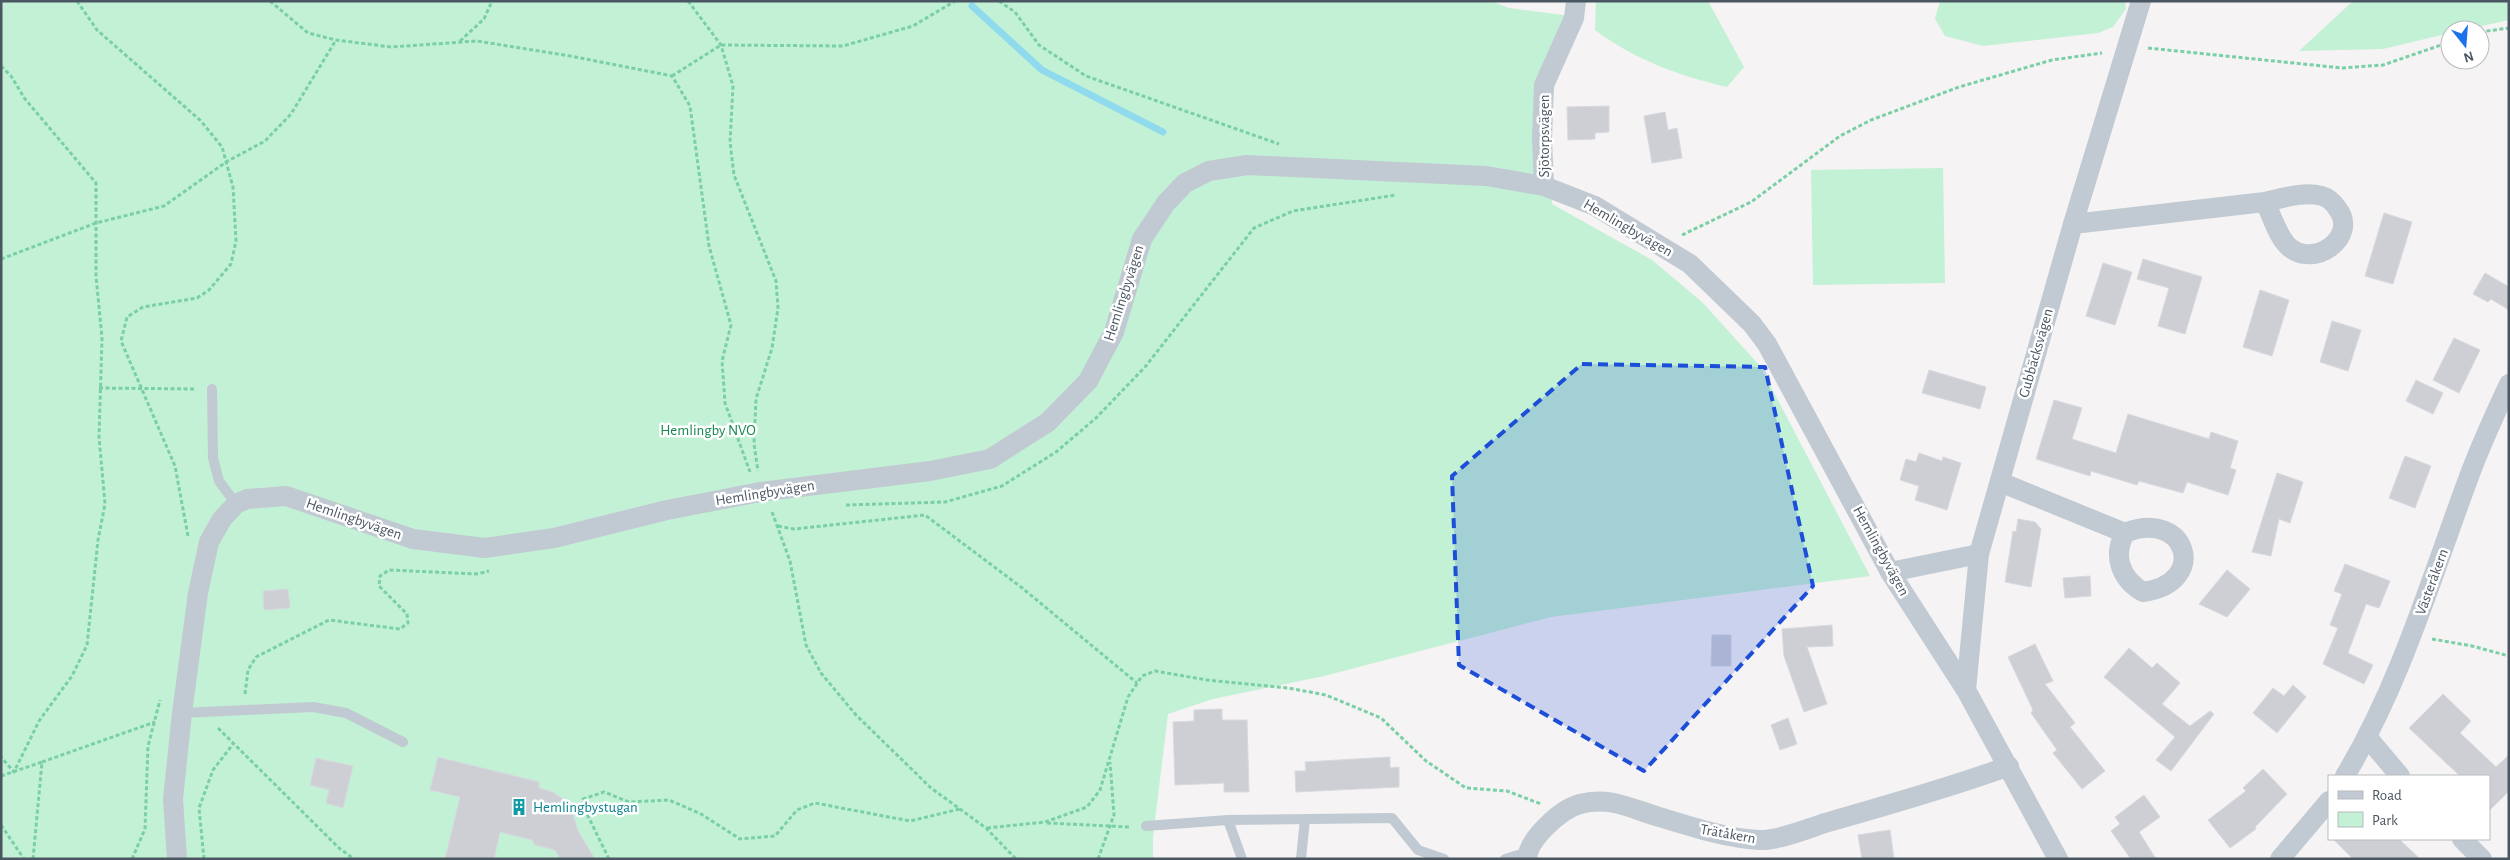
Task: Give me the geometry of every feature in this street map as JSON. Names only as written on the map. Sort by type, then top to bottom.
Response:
[{"type":"street","name":"Sjötorpsvägen","points":[[1544,186],[1542,139],[1544,85],[1574,18],[1576,1]]},
{"type":"street","name":"Gubbäcksvägen","points":[[1966,690],[1979,554],[2072,224],[2141,1]]},
{"type":"street","name":"Hemlingbyvägen","points":[[236,504],[247,499],[286,496],[413,539],[485,548],[554,538],[667,510],[760,492],[930,471],[990,459],[1048,422],[1088,381],[1114,332],[1142,238],[1166,203],[1186,183],[1209,171],[1247,165],[1347,169],[1486,176],[1544,186],[1595,206],[1690,264],[1752,324],[1767,344],[1890,572],[1966,690],[2058,859]]},
{"type":"street","points":[[2072,224],[2265,202]]},
{"type":"street","name":"Västeråkern","points":[[2346,775],[2368,738],[2413,635],[2467,481],[2509,384]]},
{"type":"street","points":[[2000,482],[2125,533]]},
{"type":"street","points":[[178,859],[173,799],[198,593],[209,542],[222,519],[236,504]]},
{"type":"street","points":[[1890,572],[1979,554]]},
{"type":"street","points":[[2368,738],[2399,775]]},
{"type":"street","name":"Trätåkern","points":[[1527,856],[1544,828],[1562,812],[1579,804],[1600,801],[1616,802],[1638,811],[1726,836],[1762,840],[1904,800],[2009,766]]},
{"type":"street","points":[[2280,859],[2328,802]]},
{"type":"street","points":[[2463,840],[2482,859]]},
{"type":"lane","points":[[212,389],[213,458],[220,481],[236,504]]},
{"type":"lane","points":[[182,713],[312,707],[346,713],[402,742]]},
{"type":"lane","points":[[1301,859],[1305,818]]},
{"type":"lane","points":[[1146,826],[1228,820],[1392,818],[1418,850],[1444,859]]},
{"type":"lane","points":[[1228,820],[1242,859]]},
{"type":"lane","points":[[1505,859],[1527,856]]},
{"type":"path","points":[[77,1],[97,30],[201,121],[222,147],[233,187],[236,241],[231,264],[209,290],[197,298],[142,307],[127,317],[121,341],[175,466],[188,537]]},
{"type":"path","points":[[270,1],[308,33],[336,40],[391,46],[477,41],[570,56],[672,76],[722,45],[843,46],[912,26],[955,1]]},
{"type":"path","points":[[459,42],[484,18],[492,1]]},
{"type":"path","points":[[688,1],[722,45],[733,86],[730,142],[734,175],[776,281],[778,308],[772,348],[756,399],[754,444],[760,492]]},
{"type":"path","points":[[1000,1],[1015,12],[1039,45],[1086,76],[1286,146]]},
{"type":"path","points":[[2490,31],[2509,28]]},
{"type":"path","points":[[1,259],[96,223],[164,206],[226,162],[265,141],[291,114],[336,40]]},
{"type":"path","points":[[1660,245],[1751,202],[1840,136],[1871,120],[1959,87],[2052,60],[2145,48],[2342,68],[2383,65],[2440,45]]},
{"type":"path","points":[[1,66],[11,76],[25,99],[96,184],[96,276],[102,338],[99,436],[105,504],[98,540],[87,645],[72,676],[39,721],[14,772]]},
{"type":"path","points":[[672,76],[690,106],[709,246],[731,325],[722,361],[724,403],[743,458],[760,492]]},
{"type":"path","points":[[836,505],[945,502],[1002,486],[1056,452],[1096,418],[1145,367],[1254,228],[1293,211],[1402,195]]},
{"type":"path","points":[[99,388],[212,389]]},
{"type":"path","points":[[771,511],[780,510]]},
{"type":"path","points":[[1016,859],[986,828],[931,788],[863,722],[821,673],[806,645],[790,561],[778,526],[794,529],[925,515],[1020,587],[1137,683]]},
{"type":"path","points":[[243,710],[248,670],[256,657],[329,620],[400,629],[408,624],[407,614],[380,586],[380,576],[389,570],[477,574],[496,570]]},
{"type":"path","points":[[2413,635],[2472,646],[2509,656]]},
{"type":"path","points":[[1045,822],[1087,807],[1100,790],[1128,697],[1142,676],[1155,671],[1207,680],[1288,688],[1326,695],[1381,718],[1426,762],[1466,788],[1507,791],[1562,812]]},
{"type":"path","points":[[132,859],[144,829],[148,746],[161,695]]},
{"type":"path","points":[[1,776],[182,713]]},
{"type":"path","points":[[216,726],[339,848],[354,859]]},
{"type":"path","points":[[204,859],[199,808],[213,770],[233,744]]},
{"type":"path","points":[[1,757],[14,772]]},
{"type":"path","points":[[1098,859],[1114,815],[1110,758]]},
{"type":"path","points":[[33,859],[42,762]]},
{"type":"path","points":[[609,859],[588,816],[583,799],[604,792],[629,802],[669,800],[701,814],[740,839],[774,836],[798,810],[815,803],[910,821],[960,809]]},
{"type":"path","points":[[986,828],[1045,822],[1110,827],[1146,826]]},
{"type":"path","points":[[1,825],[24,859]]},
{"type":"highlighted area","points":[[1582,364],[1765,367],[1813,586],[1644,771],[1459,665],[1452,476]]},
{"type":"green space","name":"Hemlingby NVO","points":[[1,1],[1491,1],[1509,8],[1571,16],[1546,124],[1552,204],[1652,260],[1702,302],[1760,366],[1870,576],[1551,617],[1324,676],[1213,699],[1168,714],[1153,837],[1153,859],[1,859]]},
{"type":"green space","points":[[1596,1],[1708,1],[1744,67],[1727,87],[1692,78],[1658,66],[1610,41],[1595,30]]},
{"type":"green space","points":[[1940,1],[2125,1],[2126,9],[2113,27],[2098,33],[1983,46],[1945,36],[1935,19]]},
{"type":"green space","points":[[2353,1],[2509,1],[2509,20],[2490,24],[2490,20],[2440,20],[2440,35],[2383,49],[2299,51]]},
{"type":"green space","points":[[1943,168],[1945,283],[1813,285],[1811,170]]},
{"type":"building","points":[[1609,106],[1609,132],[1595,133],[1595,139],[1568,140],[1567,107]]},
{"type":"building","points":[[1665,112],[1668,130],[1677,128],[1682,158],[1652,163],[1644,116]]},
{"type":"building","points":[[2384,213],[2412,222],[2393,284],[2365,276]]},
{"type":"building","points":[[2143,259],[2202,277],[2185,334],[2158,326],[2169,288],[2137,279]]},
{"type":"building","points":[[2103,263],[2132,272],[2115,325],[2086,316]]},
{"type":"building","points":[[2485,273],[2509,287],[2509,310],[2491,299],[2488,302],[2473,294]]},
{"type":"building","points":[[2260,290],[2289,300],[2272,356],[2243,347]]},
{"type":"building","points":[[2332,321],[2361,330],[2348,371],[2320,362]]},
{"type":"building","points":[[2454,338],[2480,350],[2459,393],[2433,380]]},
{"type":"building","points":[[1929,370],[1986,387],[1980,409],[1922,393]]},
{"type":"building","points":[[2416,380],[2443,393],[2433,414],[2406,401]]},
{"type":"building","points":[[2054,400],[2082,408],[2072,439],[2116,453],[2128,414],[2209,439],[2211,432],[2238,441],[2230,468],[2236,470],[2228,495],[2187,482],[2183,493],[2139,481],[2137,485],[2091,471],[2090,476],[2036,459]]},
{"type":"building","points":[[1919,453],[1942,461],[1943,457],[1961,463],[1947,510],[1915,500],[1919,486],[1900,480],[1906,459],[1916,462]]},
{"type":"building","points":[[2405,456],[2431,466],[2415,508],[2389,498]]},
{"type":"building","points":[[2277,473],[2303,482],[2290,523],[2279,519],[2271,556],[2252,552]]},
{"type":"building","points":[[2018,519],[2035,522],[2041,529],[2031,587],[2005,582],[2013,531],[2016,532]]},
{"type":"building","points":[[2345,564],[2390,581],[2379,608],[2366,604],[2348,653],[2373,665],[2364,684],[2323,664],[2338,628],[2330,625],[2342,594],[2334,591]]},
{"type":"building","points":[[2227,570],[2250,589],[2227,617],[2199,604]]},
{"type":"building","points":[[2090,576],[2091,596],[2065,598],[2063,578]]},
{"type":"building","points":[[288,589],[290,608],[264,610],[263,591]]},
{"type":"building","points":[[1832,625],[1833,646],[1807,647],[1827,704],[1804,712],[1784,656],[1782,629]]},
{"type":"building","points":[[1712,635],[1731,635],[1731,666],[1711,666]]},
{"type":"building","points":[[2035,644],[2053,681],[2045,684],[2075,723],[2070,727],[2105,771],[2082,789],[2053,753],[2057,750],[2031,713],[2033,710],[2008,657]]},
{"type":"building","points":[[2129,648],[2152,668],[2157,663],[2180,683],[2162,704],[2190,726],[2210,711],[2214,714],[2171,771],[2156,760],[2175,737],[2104,677]]},
{"type":"building","points":[[2293,685],[2306,697],[2277,733],[2253,713],[2273,688],[2284,696]]},
{"type":"building","points":[[2443,694],[2471,721],[2460,733],[2496,767],[2509,755],[2509,791],[2490,810],[2490,775],[2459,775],[2409,728]]},
{"type":"building","points":[[1222,709],[1222,720],[1247,720],[1249,792],[1224,792],[1224,783],[1175,785],[1173,722],[1194,721],[1194,710]]},
{"type":"building","points":[[1788,718],[1797,744],[1780,750],[1771,725]]},
{"type":"building","name":"Hemlingbystugan","points":[[438,757],[539,782],[539,788],[553,792],[564,800],[573,814],[578,831],[595,859],[560,859],[555,850],[535,845],[532,840],[500,832],[494,859],[445,859],[460,797],[430,790]]},
{"type":"building","points":[[1390,757],[1390,768],[1399,767],[1399,787],[1296,792],[1295,771],[1306,771],[1305,762]]},
{"type":"building","points":[[316,758],[353,766],[343,808],[326,803],[329,790],[310,785]]},
{"type":"building","points":[[2263,769],[2287,794],[2255,827],[2256,829],[2230,848],[2208,820],[2246,791],[2243,788]]},
{"type":"building","points":[[2144,795],[2160,817],[2139,832],[2156,859],[2131,859],[2111,831],[2120,824],[2115,817]]},
{"type":"building","points":[[1890,830],[1894,859],[1862,859],[1858,835]]},
{"type":"building","points":[[2334,840],[2400,840],[2420,859],[2353,859]]},
{"type":"waterway","points":[[972,6],[1042,70],[1163,132]]},
{"type":"place","name":"Hemlingbystugan","points":[[519,807]]}]
